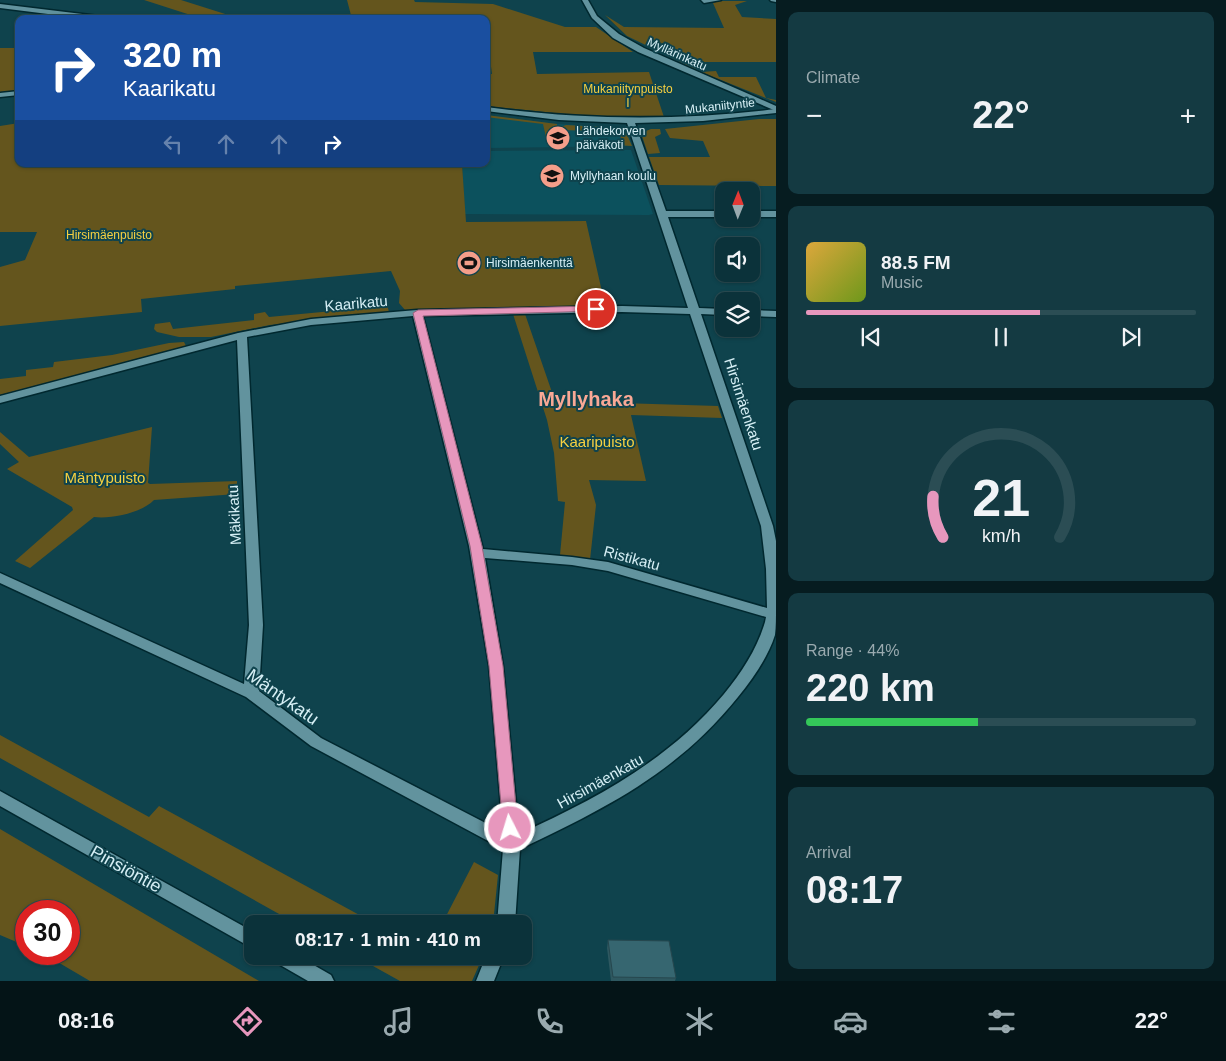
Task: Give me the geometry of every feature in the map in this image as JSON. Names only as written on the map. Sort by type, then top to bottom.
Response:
[{"type":"street","name":"Myllärinkatu","points":[[584,0],[594,17],[616,36],[658,58],[776,110]]},
{"type":"street","points":[[704,1],[718,0]]},
{"type":"street","points":[[0,6],[74,15]]},
{"type":"street","points":[[0,95],[15,93]]},
{"type":"street","name":"Mukaniityntie","points":[[490,111],[543,118],[631,122],[685,121],[776,110]]},
{"type":"street","name":"Hirsimäenkatu","points":[[512,845],[578,814],[664,764],[707,726],[726,703],[759,655],[775,614],[772,556],[767,526],[631,122]]},
{"type":"street","points":[[662,214],[715,214]]},
{"type":"street","points":[[760,214],[776,214]]},
{"type":"street","name":"Kaarikatu","points":[[0,400],[242,335],[311,322],[418,313],[590,309],[715,312]]},
{"type":"street","points":[[418,313],[477,554],[496,666],[512,845],[507,915]]},
{"type":"street","points":[[760,313],[776,314]]},
{"type":"street","name":"Mäkikatu","points":[[242,335],[256,625],[251,693]]},
{"type":"street","name":"Ristikatu","points":[[477,554],[547,558],[608,567],[775,614]]},
{"type":"street","name":"Mäntykatu","points":[[0,578],[251,693],[316,742],[512,845]]},
{"type":"street","name":"Pinsiöntie","points":[[0,798],[244,935]]},
{"type":"street","points":[[297,965],[325,981]]},
{"type":"street","points":[[484,981],[490,965]]},
{"type":"shaded area","name":"Lähdekorven päiväkoti","points":[[490,116],[557,124],[619,127],[626,130],[632,146],[490,148]]},
{"type":"shaded area","name":"Myllyhaan koulu","points":[[631,150],[653,214],[465,214],[462,167],[490,167],[490,151]]},
{"type":"green space","points":[[144,0],[181,0],[228,15],[191,15]]},
{"type":"green space","name":"Mukaniitynpuisto I","points":[[347,0],[414,0],[415,2],[493,4],[565,27],[596,27],[633,52],[533,52],[537,74],[649,72],[664,117],[594,117],[490,106],[490,74],[492,74],[490,59],[490,15],[351,15]]},
{"type":"green space","points":[[719,1],[747,1],[735,5],[742,17],[776,19],[776,62],[701,62],[698,63],[703,67],[695,69],[627,36],[605,15],[624,27],[724,28],[713,3]]},
{"type":"green space","points":[[0,48],[15,48],[15,91],[0,93]]},
{"type":"green space","points":[[716,71],[719,77],[756,77],[766,98],[701,72]]},
{"type":"green space","points":[[490,116],[557,124],[557,127],[550,130],[552,145],[548,146],[543,124],[490,117]]},
{"type":"green space","points":[[759,119],[776,119],[776,186],[760,186],[760,182],[715,182],[715,185],[659,185],[649,157],[710,157],[703,141],[670,138],[665,129]]},
{"type":"green space","name":"Hirsimäenpuisto","points":[[15,124],[15,167],[462,167],[466,222],[586,221],[605,305],[405,310],[399,303],[400,291],[391,271],[235,286],[235,289],[141,299],[142,312],[0,326],[0,267],[25,260],[37,232],[0,232],[0,126]]},
{"type":"green space","points":[[566,125],[624,128],[632,146],[615,145],[623,145],[620,135],[611,135],[610,131],[553,130]]},
{"type":"green space","points":[[651,129],[660,129],[661,134],[655,137],[660,153],[648,154],[641,133]]},
{"type":"green space","points":[[376,301],[387,304],[389,312],[270,325],[211,337],[179,337],[157,332],[154,329],[155,324],[170,322],[173,329],[254,320],[254,314],[265,312],[269,317],[375,307]]},
{"type":"green space","name":"Kaaripuisto","points":[[513,314],[525,314],[555,401],[718,406],[722,418],[631,415],[646,481],[589,480],[596,505],[590,560],[560,555],[565,502],[558,501],[554,453],[547,420]]},
{"type":"green space","points":[[184,342],[186,346],[181,348],[0,395],[0,379],[26,376],[26,370],[53,367],[54,362],[112,355],[169,343]]},
{"type":"green space","name":"Mäntypuisto","points":[[152,427],[148,483],[237,481],[237,494],[154,500],[134,512],[109,517],[94,517],[30,568],[15,561],[73,510],[72,507],[7,469],[19,462],[0,444],[0,432],[29,457]]},
{"type":"green space","points":[[0,735],[149,817],[159,806],[359,915],[281,915],[0,758]]},
{"type":"green space","points":[[0,829],[259,981],[90,981],[63,965],[80,965],[80,900],[15,900],[15,941],[0,935]]},
{"type":"green space","points":[[474,862],[498,875],[494,915],[447,915]]},
{"type":"green space","points":[[371,965],[479,965],[472,981],[400,981]]},
{"type":"building","points":[[608,940],[669,941],[676,978],[613,977]]},
{"type":"place","name":"Lähdekorven päiväkoti","points":[[558,138]]},
{"type":"place","name":"Myllyhaan koulu","points":[[552,176]]},
{"type":"place","name":"Hirsimäenkenttä","points":[[469,263]]},
{"type":"district","name":"Myllyhaka","points":[[586,399]]},
{"type":"route","points":[[510,828],[496,666],[476,546],[418,313],[596,309]]}]
